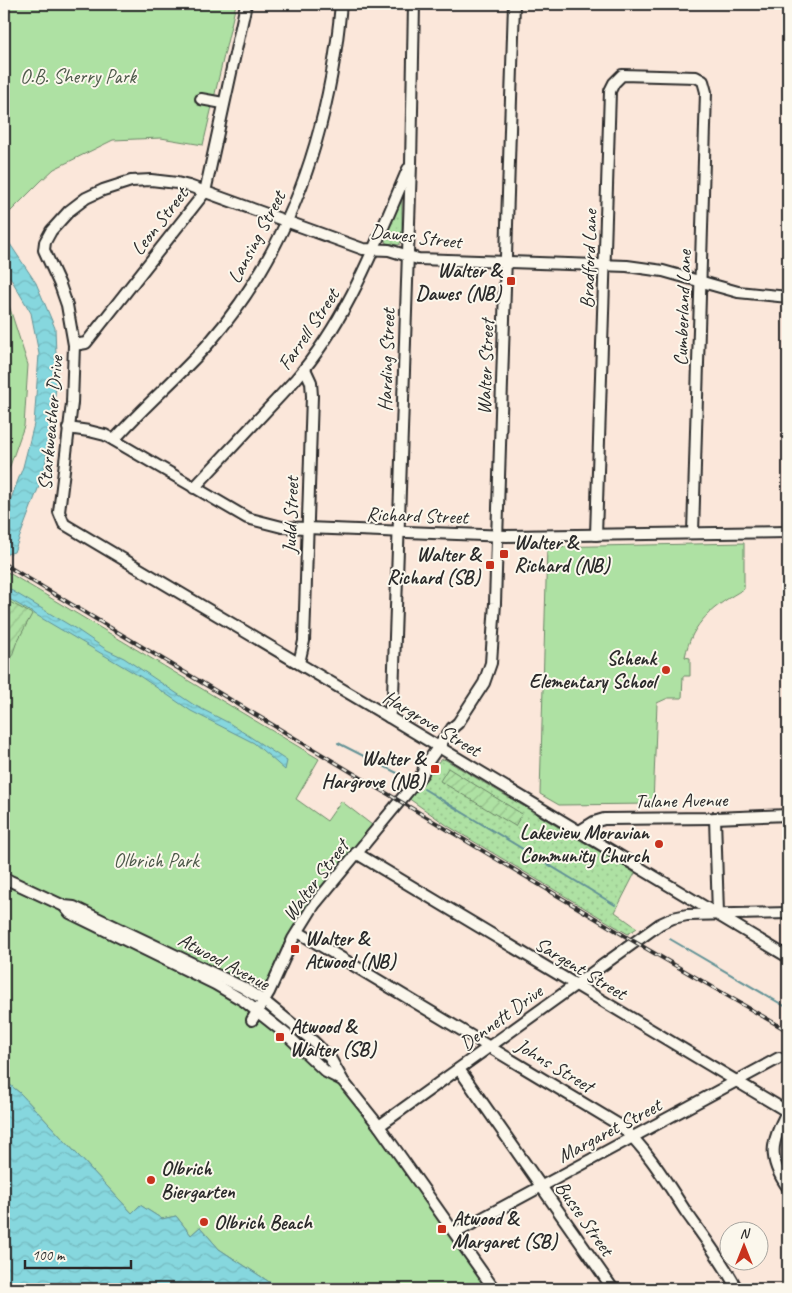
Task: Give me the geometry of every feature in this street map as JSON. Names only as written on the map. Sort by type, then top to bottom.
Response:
[{"type":"street","name":"Leon Street","points":[[74,345],[86,343],[204,192],[246,4]]},
{"type":"street","name":"Lansing Street","points":[[114,440],[134,417],[193,360],[224,324],[252,287],[288,222],[308,166],[324,111],[335,54],[341,4]]},
{"type":"street","name":"Harding Street","points":[[389,716],[393,696],[411,164],[414,4]]},
{"type":"street","name":"Walter Street","points":[[252,1020],[317,900],[423,773],[430,770],[452,728],[458,723],[484,682],[491,663],[494,640],[514,4]]},
{"type":"street","name":"Bradford Lane","points":[[596,535],[610,91],[614,83],[622,75],[696,77],[705,85]]},
{"type":"street","name":"Cumberland Lane","points":[[693,533],[705,85]]},
{"type":"street","points":[[200,99],[223,103]]},
{"type":"street","name":"Farrell Street","points":[[194,488],[306,369],[353,296],[411,164]]},
{"type":"street","name":"Dawes Street","points":[[45,247],[45,242],[51,231],[69,211],[86,198],[131,181],[159,180],[177,183],[204,192],[363,249],[389,250],[418,259],[606,264],[655,270],[738,292],[788,297]]},
{"type":"street","name":"Starkweather Drive","points":[[45,247],[46,254],[67,305],[74,345],[74,380],[59,512],[60,518]]},
{"type":"street","name":"Judd Street","points":[[299,663],[304,641],[312,396],[311,382],[306,369]]},
{"type":"street","name":"Richard Street","points":[[68,428],[89,431],[114,440],[252,520],[276,526],[307,529],[497,535],[788,532]]},
{"type":"street","name":"Hargrove Street","points":[[60,518],[64,524],[389,716],[578,832],[788,957]]},
{"type":"street","name":"Tulane Avenue","points":[[578,832],[594,822],[604,819],[788,815]]},
{"type":"street","points":[[715,818],[718,914]]},
{"type":"street","name":"Sargent Street","points":[[356,853],[788,1112]]},
{"type":"street","name":"Atwood Avenue","points":[[4,878],[64,906],[74,907],[198,965],[264,1000],[313,1041],[330,1058],[343,1081],[379,1126],[494,1289]]},
{"type":"street","name":"Atwood Avenue","points":[[64,906],[70,913],[215,984],[258,1010],[326,1072],[343,1081]]},
{"type":"street","name":"Dennett Drive","points":[[379,1126],[660,924],[673,918],[687,915],[788,913]]},
{"type":"street","name":"Johns Street","points":[[298,932],[620,1126],[632,1137],[670,1188],[737,1289]]},
{"type":"street","name":"Margaret Street","points":[[455,1233],[735,1080],[779,1058]]},
{"type":"street","name":"Busse Street","points":[[459,1069],[613,1289]]},
{"type":"street","points":[[788,1112],[776,1135],[773,1151],[778,1171],[788,1188]]},
{"type":"green space","name":"O.B. Sherry Park","points":[[4,4],[236,4],[203,145],[161,138],[113,140],[54,169],[4,218]]},
{"type":"green space","points":[[402,197],[402,240],[399,245],[386,243],[384,238]]},
{"type":"green space","points":[[4,290],[28,365],[24,426],[4,483]]},
{"type":"green space","points":[[744,543],[744,589],[723,602],[706,616],[693,634],[685,657],[690,658],[690,676],[683,676],[682,698],[668,698],[657,703],[653,804],[559,805],[540,794],[547,547]]},
{"type":"green space","name":"Olbrich Park","points":[[4,570],[319,759],[296,799],[327,821],[341,801],[372,825],[306,906],[284,944],[267,981],[248,1008],[343,1081],[494,1289],[280,1289],[219,1249],[200,1227],[191,1235],[176,1216],[162,1219],[140,1205],[132,1213],[20,1093],[4,1080]]},
{"type":"green space","points":[[4,599],[32,614],[16,644],[4,679]]},
{"type":"green space","points":[[443,759],[635,873],[615,912],[637,928],[628,934],[448,826],[408,798],[439,761]]},
{"type":"green space","points":[[448,768],[522,814],[515,826],[440,781]]},
{"type":"water","points":[[4,235],[36,283],[55,328],[57,381],[44,473],[14,552],[4,555],[4,517],[23,467],[34,424],[39,354],[31,313],[4,267]]},
{"type":"water","points":[[4,586],[107,650],[124,658],[194,705],[229,723],[287,761],[285,770],[254,743],[191,711],[141,677],[4,596]]},
{"type":"water","points":[[4,1080],[20,1093],[132,1213],[140,1205],[162,1219],[176,1216],[191,1235],[200,1227],[219,1249],[280,1289],[4,1289]]},
{"type":"waterway","points":[[338,743],[403,776]]},
{"type":"waterway","points":[[424,789],[615,905]]},
{"type":"waterway","points":[[670,939],[788,1008]]},
{"type":"railway","points":[[4,564],[635,942],[788,1031]]},
{"type":"place","name":"Walter & Dawes (NB)","points":[[511,281]]},
{"type":"place","name":"Walter & Richard (NB)","points":[[504,554]]},
{"type":"place","name":"Walter & Richard (SB)","points":[[490,565]]},
{"type":"place","name":"Schenk Elementary School","points":[[666,670]]},
{"type":"place","name":"Walter & Hargrove (NB)","points":[[435,769]]},
{"type":"place","name":"Lakeview Moravian Community Church","points":[[659,844]]},
{"type":"place","name":"Walter & Atwood (NB)","points":[[295,949]]},
{"type":"place","name":"Atwood & Walter (SB)","points":[[280,1037]]},
{"type":"place","name":"Olbrich Biergarten","points":[[151,1180]]},
{"type":"place","name":"Olbrich Beach","points":[[204,1222]]},
{"type":"place","name":"Atwood & Margaret (SB)","points":[[442,1229]]}]
